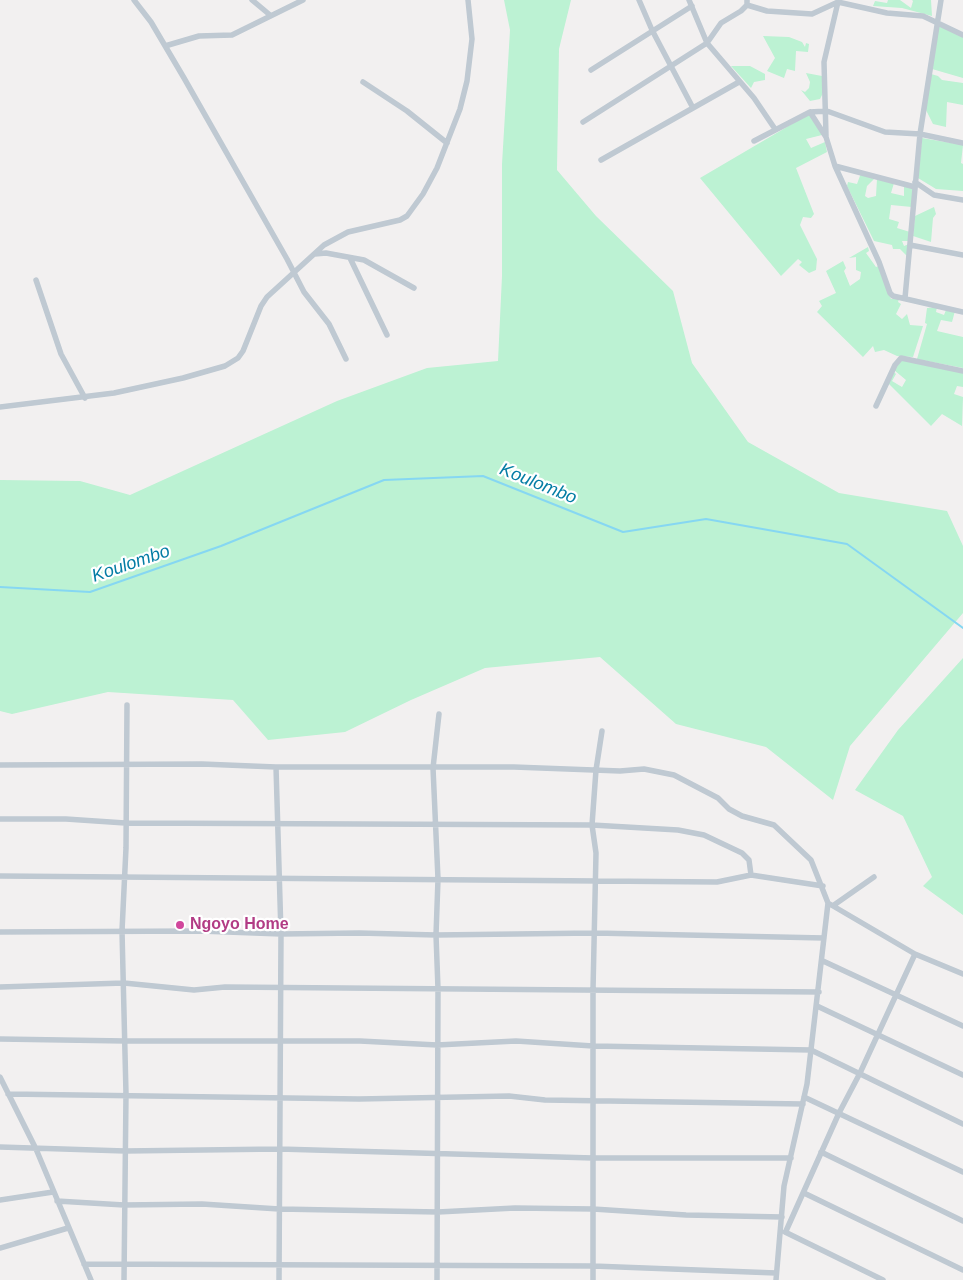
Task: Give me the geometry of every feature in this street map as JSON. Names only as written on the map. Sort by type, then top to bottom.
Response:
[{"type":"street","points":[[134,0],[165,46],[304,292],[329,324],[346,359]]},
{"type":"street","points":[[252,0],[270,15]]},
{"type":"street","points":[[165,46],[199,36],[232,35],[303,0]]},
{"type":"street","points":[[0,407],[84,398],[174,380],[232,362],[243,351],[261,306],[275,288],[313,254],[336,237],[400,220],[407,216],[423,194],[438,168],[467,81],[472,39],[468,0]]},
{"type":"street","points":[[639,0],[652,30],[693,108]]},
{"type":"street","points":[[905,298],[920,134],[941,0]]},
{"type":"street","points":[[826,137],[827,111],[824,62],[838,1]]},
{"type":"street","points":[[583,122],[707,43],[721,23],[742,12],[747,3],[767,11],[812,14],[838,1],[887,13],[923,16],[963,35]]},
{"type":"street","points":[[591,70],[691,3],[707,43],[754,98],[775,129]]},
{"type":"street","points":[[363,82],[407,111],[447,143]]},
{"type":"street","points":[[601,160],[739,82]]},
{"type":"street","points":[[754,141],[810,112],[827,111],[885,132],[920,134],[963,143]]},
{"type":"street","points":[[810,112],[826,137],[835,166],[880,262],[890,293],[893,296],[963,312]]},
{"type":"street","points":[[835,166],[915,184],[934,195],[963,200]]},
{"type":"street","points":[[910,245],[963,255]]},
{"type":"street","points":[[313,254],[326,253],[364,260],[376,265],[414,288]]},
{"type":"street","points":[[350,258],[387,335]]},
{"type":"street","points":[[36,280],[61,354],[84,398]]},
{"type":"street","points":[[876,406],[894,365],[901,358],[963,371]]},
{"type":"street","points":[[124,1280],[126,1094],[122,931],[125,876],[127,705]]},
{"type":"street","points":[[437,1280],[438,988],[436,935],[438,879],[433,768],[439,714]]},
{"type":"street","points":[[593,1280],[593,990],[596,853],[592,825],[596,770],[602,731]]},
{"type":"street","points":[[0,765],[202,764],[276,767],[514,767],[596,770],[644,769],[674,775],[718,798],[729,809],[742,816],[774,825],[811,860],[831,904],[854,920],[915,954],[963,974]]},
{"type":"street","points":[[276,767],[281,934],[279,1280]]},
{"type":"street","points":[[0,820],[66,819],[125,823],[592,825],[678,830],[704,835],[742,853],[749,860],[751,875]]},
{"type":"street","points":[[0,876],[717,882],[751,875],[823,886]]},
{"type":"street","points":[[84,1264],[123,1266],[437,1264],[593,1266],[777,1278],[784,1233],[782,1217],[784,1186],[804,1097],[818,1006],[824,938],[831,904],[874,877]]},
{"type":"street","points":[[0,932],[200,931],[281,934],[349,932],[436,935],[595,933],[824,938]]},
{"type":"street","points":[[784,1233],[915,954]]},
{"type":"street","points":[[823,961],[897,993],[963,1026]]},
{"type":"street","points":[[0,986],[124,983],[194,990],[225,988],[438,988],[819,992]]},
{"type":"street","points":[[818,1006],[963,1074]]},
{"type":"street","points":[[0,1039],[125,1042],[360,1040],[437,1045],[516,1041],[593,1046],[811,1050],[963,1124]]},
{"type":"street","points":[[0,1077],[36,1149],[91,1280],[86,1280]]},
{"type":"street","points":[[8,1094],[437,1099],[509,1096],[545,1100],[802,1104]]},
{"type":"street","points":[[804,1097],[963,1172]]},
{"type":"street","points":[[0,1147],[125,1151],[279,1149],[593,1158],[791,1158]]},
{"type":"street","points":[[822,1152],[963,1221]]},
{"type":"street","points":[[0,1200],[53,1192]]},
{"type":"street","points":[[804,1193],[963,1270]]},
{"type":"street","points":[[57,1201],[124,1205],[202,1204],[278,1209],[438,1212],[515,1208],[593,1209],[686,1215],[782,1217]]},
{"type":"street","points":[[0,1248],[68,1228]]},
{"type":"street","points":[[784,1233],[883,1280]]},
{"type":"green space","points":[[504,0],[571,0],[559,49],[557,170],[596,216],[673,291],[692,363],[748,442],[839,493],[947,511],[963,546],[963,613],[850,746],[833,800],[766,747],[676,724],[600,657],[485,668],[411,700],[345,732],[268,740],[233,700],[108,692],[12,714],[0,711],[0,480],[80,481],[130,495],[337,401],[427,368],[498,361],[502,276],[502,164],[510,30]]},
{"type":"green space","points":[[888,0],[900,0],[911,8],[912,0],[931,0],[932,16],[902,8],[873,6],[875,1],[887,3]]},
{"type":"green space","points":[[939,24],[963,36],[963,78],[932,69]]},
{"type":"green space","points":[[763,36],[789,37],[802,42],[805,47],[806,43],[809,44],[808,52],[796,51],[795,71],[787,69],[784,78],[767,71],[775,58]]},
{"type":"green space","points":[[731,66],[750,66],[765,74],[765,80],[754,82],[751,88]]},
{"type":"green space","points":[[806,73],[822,76],[824,91],[820,99],[810,101],[801,90],[805,92],[809,88],[810,82]]},
{"type":"green space","points":[[931,74],[938,76],[942,80],[963,83],[963,105],[947,102],[946,127],[933,124],[926,110]]},
{"type":"green space","points":[[809,114],[822,135],[806,139],[811,148],[825,142],[827,152],[796,168],[814,214],[811,218],[803,217],[800,225],[817,259],[816,270],[809,273],[799,265],[802,262],[798,259],[781,276],[700,178]]},
{"type":"green space","points":[[922,138],[963,145],[961,163],[963,164],[963,191],[936,189],[918,178]]},
{"type":"green space","points":[[861,173],[874,179],[867,186],[865,196],[868,198],[876,196],[877,179],[894,183],[891,193],[904,196],[904,186],[913,189],[912,207],[891,205],[889,219],[899,222],[897,228],[910,232],[908,241],[902,241],[904,246],[909,244],[907,256],[900,249],[893,249],[892,245],[874,241],[847,186],[848,182],[857,184]]},
{"type":"green space","points":[[934,207],[936,214],[933,218],[931,242],[913,236],[915,216]]},
{"type":"green space","points":[[868,247],[869,251],[866,253],[876,267],[879,266],[891,299],[899,299],[898,302],[901,304],[896,314],[902,319],[907,314],[910,325],[923,326],[913,357],[897,356],[884,350],[875,352],[873,346],[863,357],[817,312],[822,306],[819,301],[836,293],[826,271],[843,261],[846,268],[844,271],[850,286],[860,279],[861,272],[856,270],[856,257],[849,258]]},
{"type":"green space","points":[[937,307],[936,312],[944,315],[946,310],[955,311],[952,322],[941,320],[937,331],[963,337],[963,368],[917,359],[927,324],[925,323],[927,308]]},
{"type":"green space","points":[[902,360],[963,372],[963,387],[957,386],[954,394],[963,397],[962,426],[942,414],[931,426],[888,383],[893,371],[896,374],[892,381],[902,387],[906,380],[894,370]]},
{"type":"green space","points":[[963,658],[963,915],[923,886],[932,877],[903,816],[855,790],[898,730]]},
{"type":"waterway","name":"Koulombo","points":[[0,587],[90,592],[221,546],[384,480],[483,476],[623,532],[706,519],[847,544],[963,628]]},
{"type":"place","name":"Ngoyo Home","points":[[180,925]]}]
